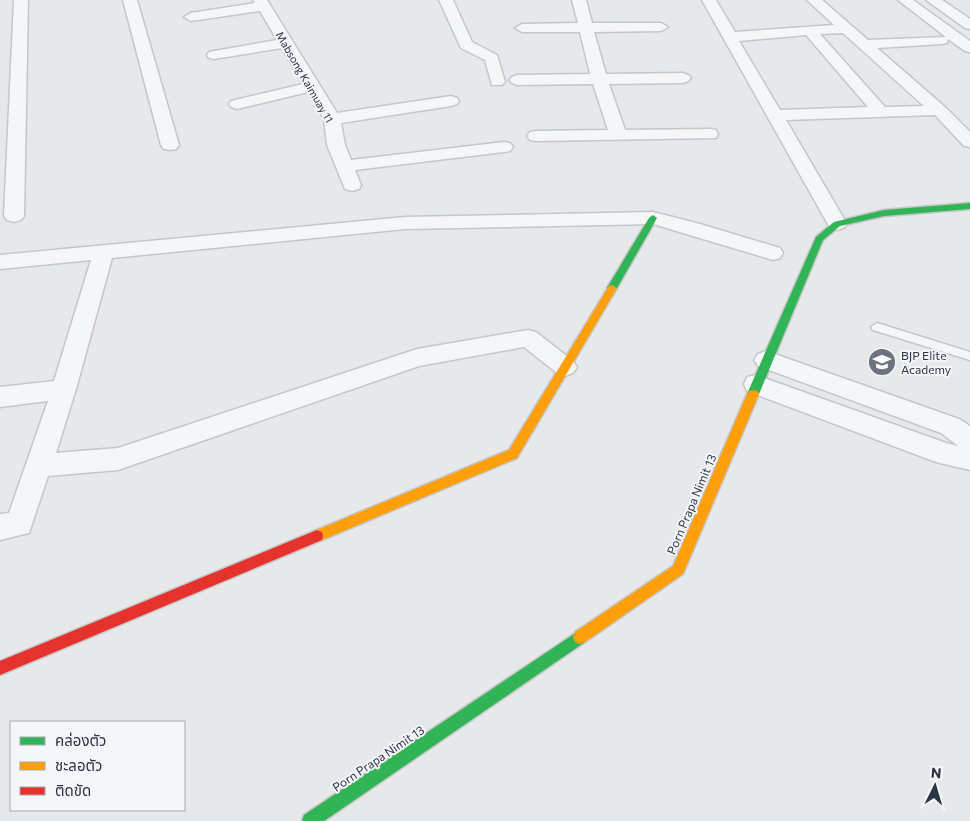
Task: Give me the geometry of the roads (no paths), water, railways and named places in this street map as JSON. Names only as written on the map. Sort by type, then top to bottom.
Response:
[{"type":"street","points":[[14,216],[8,162],[19,56],[21,0]]},
{"type":"street","points":[[130,0],[170,145]]},
{"type":"street","points":[[446,0],[466,46],[492,58],[497,82]]},
{"type":"street","points":[[579,0],[599,78],[618,135]]},
{"type":"street","points":[[710,0],[837,224]]},
{"type":"street","points":[[814,0],[939,110],[970,142]]},
{"type":"street","points":[[905,0],[970,48]]},
{"type":"street","points":[[933,0],[970,25]]},
{"type":"street","points":[[191,17],[262,3]]},
{"type":"street","name":"Mabsong Kaimuay 11","points":[[262,3],[332,120],[336,146],[352,185]]},
{"type":"street","points":[[522,28],[661,27]]},
{"type":"street","points":[[730,37],[848,28]]},
{"type":"street","points":[[809,30],[881,112]]},
{"type":"street","points":[[866,44],[942,40]]},
{"type":"street","points":[[214,55],[286,43]]},
{"type":"street","points":[[0,60],[19,56]]},
{"type":"street","points":[[517,80],[683,78]]},
{"type":"street","points":[[237,104],[311,87]]},
{"type":"street","points":[[332,120],[451,101]]},
{"type":"street","points":[[775,115],[939,110]]},
{"type":"street","points":[[536,136],[710,134]]},
{"type":"street","points":[[344,166],[504,147]]},
{"type":"street","name":"Porn Prapa Nimit 13","points":[[310,821],[678,570],[766,360],[819,240],[837,224],[884,213],[970,206]]},
{"type":"street","points":[[0,668],[513,454],[653,218]]},
{"type":"street","points":[[0,262],[405,223],[653,218],[693,228],[774,253]]},
{"type":"street","points":[[0,527],[19,524],[64,389],[104,251]]},
{"type":"street","points":[[38,466],[118,458],[426,357],[528,338],[565,366]]},
{"type":"street","points":[[766,360],[950,426],[970,440]]},
{"type":"street","points":[[756,384],[945,454],[970,459]]},
{"type":"street","points":[[0,396],[64,389]]},
{"type":"lane","points":[[877,327],[970,356]]},
{"type":"place","name":"BJP Elite Academy","points":[[882,362]]}]
